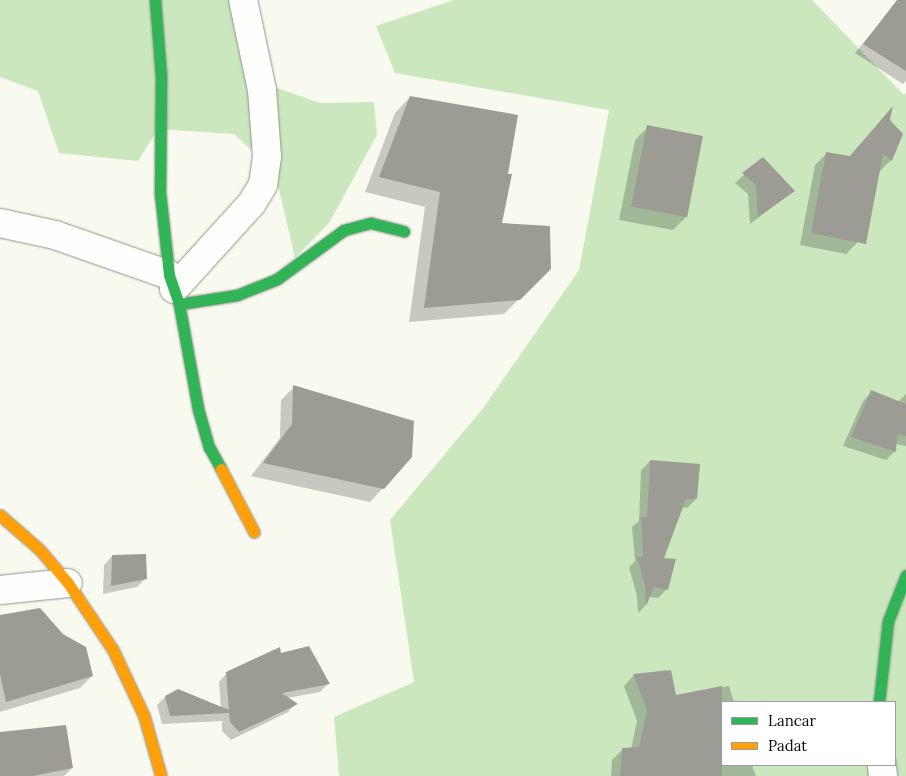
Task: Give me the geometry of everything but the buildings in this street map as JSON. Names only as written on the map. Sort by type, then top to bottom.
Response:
[{"type":"street","points":[[155,0],[161,76],[160,192],[174,289],[198,409],[209,447],[254,532]]},
{"type":"street","points":[[174,289],[252,203],[263,185],[267,156],[262,90],[243,0]]},
{"type":"street","points":[[0,223],[55,235],[174,289],[236,295],[277,280],[344,230],[371,224],[404,231]]},
{"type":"street","points":[[0,516],[40,550],[68,583],[113,650],[144,716],[161,776]]},
{"type":"street","points":[[879,701],[888,622],[906,575]]},
{"type":"street","points":[[2,591],[68,583]]},
{"type":"green space","points":[[0,0],[238,0],[263,83],[320,103],[374,102],[377,135],[329,223],[295,258],[275,172],[234,134],[158,129],[138,161],[59,153],[38,91],[0,77]]},
{"type":"green space","points":[[454,0],[812,0],[904,95],[906,93],[906,776],[339,776],[334,717],[414,682],[390,520],[484,407],[579,270],[609,110],[395,73],[376,26]]},
{"type":"traffic: fast","points":[[155,0],[161,76],[160,193],[169,275],[179,304],[198,409],[209,447],[221,469]]},
{"type":"traffic: fast","points":[[179,304],[237,295],[277,279],[344,230],[371,223],[404,231]]},
{"type":"traffic: fast","points":[[879,701],[888,621],[906,575]]},
{"type":"traffic: slow","points":[[221,469],[254,532]]},
{"type":"traffic: slow","points":[[0,515],[40,550],[68,583],[113,650],[144,716],[161,776]]}]
